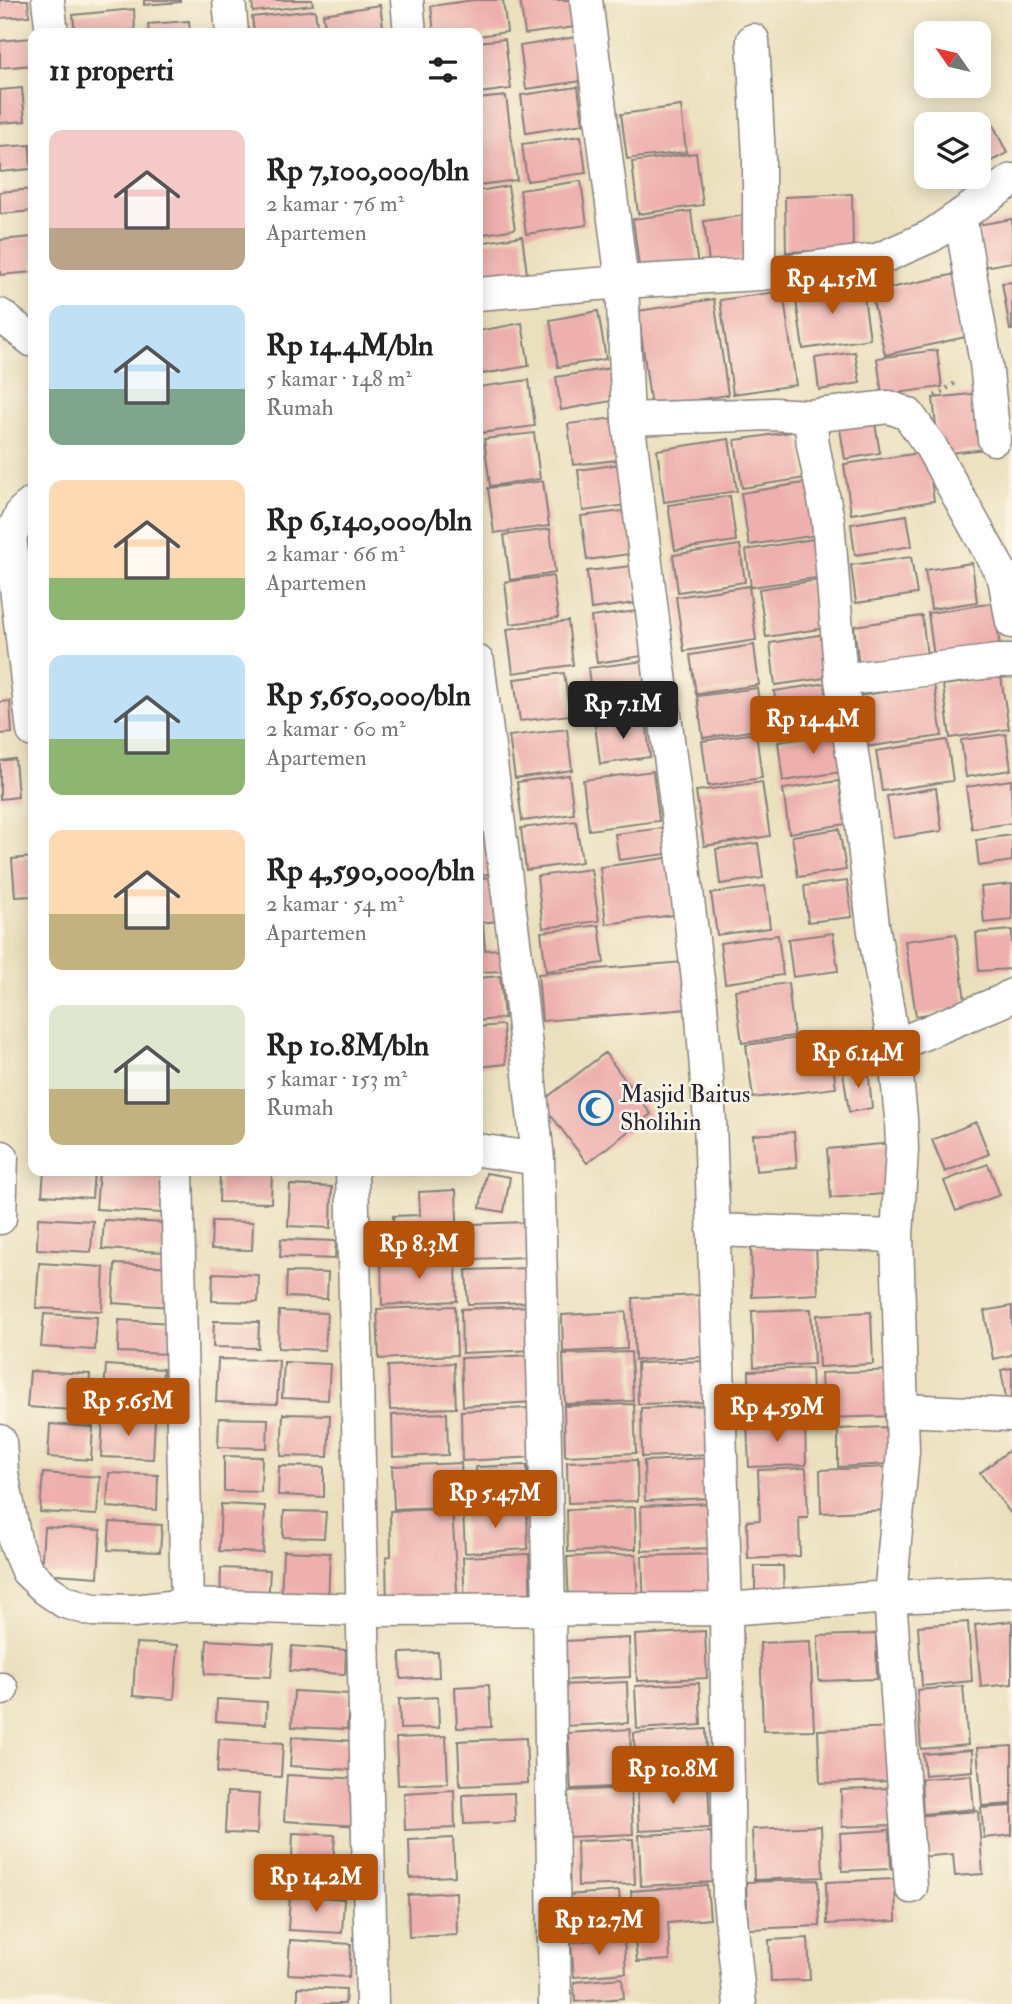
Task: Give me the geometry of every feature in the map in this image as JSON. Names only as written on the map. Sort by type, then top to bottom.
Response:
[{"type":"street","points":[[48,0],[51,28]]},
{"type":"street","points":[[229,0],[232,28]]},
{"type":"street","points":[[407,0],[410,28]]},
{"type":"street","points":[[586,0],[622,282],[628,419],[701,1004],[710,1121],[726,1609],[729,1899],[740,2004]]},
{"type":"street","points":[[753,40],[759,159],[759,274]]},
{"type":"street","points":[[483,294],[759,274],[877,260],[931,236],[1012,180]]},
{"type":"street","points":[[960,216],[986,363],[994,439]]},
{"type":"street","points":[[0,315],[28,337]]},
{"type":"street","points":[[628,419],[773,414],[810,416],[889,407],[908,414],[931,447],[1004,578],[1012,622]]},
{"type":"street","points":[[810,416],[828,520],[841,680],[858,793],[873,925],[894,1046],[901,1118],[897,1236],[903,1451],[890,1597],[911,1887]]},
{"type":"street","points":[[28,507],[22,512],[9,537],[28,691]]},
{"type":"street","points":[[841,680],[1012,661]]},
{"type":"street","points":[[483,701],[518,972],[538,1159],[555,2004]]},
{"type":"street","points":[[894,1046],[1012,995]]},
{"type":"street","points":[[483,1151],[538,1159]]},
{"type":"street","points":[[0,1217],[2,1157]]},
{"type":"street","points":[[177,1176],[187,1605]]},
{"type":"street","points":[[352,1176],[372,2004]]},
{"type":"street","points":[[713,1230],[897,1236]]},
{"type":"street","points":[[903,1410],[1012,1415]]},
{"type":"street","points":[[0,1441],[2,1473],[16,1545],[27,1571],[46,1590],[65,1602],[93,1610],[134,1611],[187,1605],[363,1610],[726,1609],[890,1597],[1012,1592]]},
{"type":"path","points":[[908,414],[986,363]]},
{"type":"building","points":[[0,0],[28,0],[29,16],[0,18]]},
{"type":"building","points":[[144,0],[180,0],[180,2],[144,5]]},
{"type":"building","points":[[252,0],[312,0],[313,5],[253,12]]},
{"type":"building","points":[[474,0],[503,0],[507,32],[483,35],[483,28],[433,28],[431,6]]},
{"type":"building","points":[[520,0],[572,0],[575,27],[525,34]]},
{"type":"building","points":[[380,5],[383,28],[325,28],[323,14]]},
{"type":"building","points":[[134,9],[135,28],[74,28],[73,15]]},
{"type":"building","points":[[315,10],[317,28],[253,28],[252,17]]},
{"type":"building","points":[[189,21],[190,28],[148,28],[148,24]]},
{"type":"building","points":[[576,37],[582,81],[526,89],[520,46]]},
{"type":"building","points":[[28,38],[28,65],[0,68],[0,41]]},
{"type":"building","points":[[505,39],[511,89],[483,92],[483,41]]},
{"type":"building","points":[[578,87],[583,124],[526,133],[521,95]]},
{"type":"building","points":[[22,88],[25,121],[0,123],[0,90]]},
{"type":"building","points":[[506,96],[517,180],[483,184],[483,98]]},
{"type":"building","points":[[681,106],[686,152],[627,159],[621,114]]},
{"type":"building","points":[[991,120],[1007,153],[991,161]]},
{"type":"building","points":[[581,136],[586,173],[527,181],[522,144]]},
{"type":"building","points":[[28,145],[28,169],[0,172],[0,147]]},
{"type":"building","points":[[696,153],[703,205],[638,214],[632,162]]},
{"type":"building","points":[[581,181],[587,225],[526,234],[520,190]]},
{"type":"building","points":[[508,186],[515,229],[483,234],[483,190]]},
{"type":"building","points":[[28,189],[28,211],[0,214],[0,192]]},
{"type":"building","points":[[852,194],[853,250],[786,252],[785,197]]},
{"type":"building","points":[[691,211],[698,267],[640,274],[633,219]]},
{"type":"building","points":[[747,215],[753,258],[709,263],[704,221]]},
{"type":"building","points":[[1012,219],[1012,262],[984,267],[977,225]]},
{"type":"building","points":[[522,236],[528,281],[483,287],[483,242]]},
{"type":"building","points":[[28,237],[28,272],[0,275],[0,240]]},
{"type":"building","points":[[956,274],[970,336],[885,355],[871,292]]},
{"type":"building","points":[[1012,282],[1012,330],[1010,330],[1002,283]]},
{"type":"building","points":[[862,283],[870,339],[803,349],[795,293]]},
{"type":"building","points":[[783,291],[796,385],[733,394],[720,300]]},
{"type":"building","points":[[714,299],[728,395],[651,407],[638,311]]},
{"type":"building","points":[[598,311],[606,359],[558,367],[550,320]]},
{"type":"building","points":[[522,323],[529,366],[483,374],[483,330]]},
{"type":"building","points":[[937,350],[942,387],[882,395],[877,358]]},
{"type":"building","points":[[855,352],[860,383],[819,390],[815,358]]},
{"type":"building","points":[[611,368],[617,400],[561,410],[556,377]]},
{"type":"building","points":[[529,380],[535,426],[483,433],[483,386]]},
{"type":"building","points":[[981,393],[986,449],[939,454],[933,398]]},
{"type":"building","points":[[621,417],[626,459],[573,465],[568,424]]},
{"type":"building","points":[[874,417],[880,453],[845,459],[839,423]]},
{"type":"building","points":[[798,431],[805,478],[742,488],[735,440]]},
{"type":"building","points":[[534,433],[540,479],[490,486],[484,439]]},
{"type":"building","points":[[729,439],[737,491],[664,502],[657,450]]},
{"type":"building","points":[[927,452],[934,501],[851,514],[844,464]]},
{"type":"building","points":[[621,464],[626,505],[583,511],[578,470]]},
{"type":"building","points":[[543,481],[549,526],[494,533],[488,488]]},
{"type":"building","points":[[810,482],[818,535],[749,545],[741,493]]},
{"type":"building","points":[[730,496],[736,541],[675,550],[668,505]]},
{"type":"building","points":[[631,510],[636,553],[587,560],[581,516]]},
{"type":"building","points":[[907,515],[912,546],[855,555],[851,524]]},
{"type":"building","points":[[550,529],[555,573],[510,580],[504,535]]},
{"type":"building","points":[[819,538],[824,577],[751,587],[746,550]]},
{"type":"building","points":[[740,545],[745,582],[678,592],[673,555]]},
{"type":"building","points":[[911,557],[917,594],[856,603],[851,565]]},
{"type":"building","points":[[972,563],[977,602],[931,609],[925,570]]},
{"type":"building","points":[[632,566],[636,603],[591,609],[587,571]]},
{"type":"building","points":[[553,576],[558,618],[510,624],[505,582]]},
{"type":"building","points":[[826,579],[833,627],[766,637],[759,589]]},
{"type":"building","points":[[749,586],[756,640],[684,651],[676,597]]},
{"type":"building","points":[[994,603],[1000,647],[934,657],[928,613]]},
{"type":"building","points":[[636,611],[642,656],[597,663],[591,617]]},
{"type":"building","points":[[922,616],[928,664],[860,674],[854,626]]},
{"type":"building","points":[[568,621],[573,665],[513,673],[507,629]]},
{"type":"building","points":[[825,634],[832,677],[775,685],[770,643]]},
{"type":"building","points":[[754,645],[759,685],[696,694],[690,655]]},
{"type":"building","points":[[644,661],[650,711],[594,719],[588,668]]},
{"type":"building","points":[[564,673],[570,715],[520,721],[514,679]]},
{"type":"building","points":[[1001,677],[1009,729],[950,738],[943,685]]},
{"type":"building","points":[[834,682],[840,727],[780,735],[774,691]]},
{"type":"building","points":[[934,684],[942,736],[865,747],[858,696]]},
{"type":"building","points":[[757,688],[763,729],[703,738],[697,696]]},
{"type":"building","points":[[10,701],[12,733],[0,734],[0,702]]},
{"type":"building","points":[[646,718],[650,757],[600,764],[595,725]]},
{"type":"building","points":[[567,729],[572,770],[515,778],[509,736]]},
{"type":"building","points":[[843,732],[848,771],[783,781],[778,742]]},
{"type":"building","points":[[756,733],[762,778],[708,786],[702,741]]},
{"type":"building","points":[[1006,734],[1011,770],[966,777],[961,740]]},
{"type":"building","points":[[947,740],[953,781],[882,791],[876,751]]},
{"type":"building","points":[[15,759],[18,797],[0,799],[0,761]]},
{"type":"building","points":[[653,771],[659,821],[589,830],[583,780]]},
{"type":"building","points":[[569,775],[574,814],[522,821],[517,782]]},
{"type":"building","points":[[1011,780],[1012,823],[972,829],[966,787]]},
{"type":"building","points":[[839,781],[846,824],[789,833],[783,789]]},
{"type":"building","points":[[762,782],[770,836],[704,846],[696,791]]},
{"type":"building","points":[[936,788],[942,831],[893,838],[887,796]]},
{"type":"building","points":[[576,821],[582,862],[526,870],[521,828]]},
{"type":"building","points":[[663,828],[667,854],[619,860],[615,834]]},
{"type":"building","points":[[483,829],[486,829],[490,874],[483,875]]},
{"type":"building","points":[[839,829],[846,870],[798,877],[792,836]]},
{"type":"building","points":[[1012,835],[1012,861],[979,866],[976,840]]},
{"type":"building","points":[[758,843],[763,878],[720,884],[716,849]]},
{"type":"building","points":[[28,857],[28,896],[15,897],[12,859]]},
{"type":"building","points":[[674,857],[681,914],[606,924],[600,867]]},
{"type":"building","points":[[591,869],[599,921],[543,928],[537,876]]},
{"type":"building","points":[[497,877],[500,921],[483,923],[483,878]]},
{"type":"building","points":[[847,881],[852,917],[808,922],[804,886]]},
{"type":"building","points":[[1012,884],[1012,920],[984,923],[981,887]]},
{"type":"building","points":[[765,886],[770,928],[717,935],[711,893]]},
{"type":"building","points":[[483,925],[485,950],[502,949],[503,971],[483,972]]},
{"type":"building","points":[[599,925],[604,963],[546,971],[541,932]]},
{"type":"building","points":[[1012,930],[1012,969],[979,971],[976,933]]},
{"type":"building","points":[[833,933],[838,971],[793,977],[788,939]]},
{"type":"building","points":[[956,934],[966,1008],[916,1016],[905,941]]},
{"type":"building","points":[[778,935],[783,975],[725,983],[720,943]]},
{"type":"building","points":[[684,962],[688,1009],[542,1021],[538,974]]},
{"type":"building","points":[[500,976],[504,1018],[483,1020],[483,978]]},
{"type":"building","points":[[788,983],[794,1036],[742,1043],[735,990]]},
{"type":"building","points":[[503,1025],[506,1064],[483,1066],[483,1027]]},
{"type":"building","points":[[829,1034],[836,1088],[753,1098],[746,1045]]},
{"type":"building","name":"Masjid Baitus Sholihin","points":[[605,1053],[651,1114],[587,1163],[541,1102]]},
{"type":"building","points":[[868,1068],[872,1108],[849,1112],[843,1072]]},
{"type":"building","points":[[976,1122],[989,1154],[945,1172],[932,1140]]},
{"type":"building","points":[[794,1132],[797,1167],[756,1171],[753,1135]]},
{"type":"building","points":[[893,1143],[897,1193],[831,1198],[827,1149]]},
{"type":"building","points":[[988,1164],[1000,1195],[956,1211],[944,1181]]},
{"type":"building","points":[[486,1173],[510,1177],[504,1212],[480,1208]]},
{"type":"building","points":[[44,1176],[94,1176],[92,1198],[42,1195]]},
{"type":"building","points":[[99,1176],[163,1176],[161,1213],[96,1209]]},
{"type":"building","points":[[220,1176],[272,1176],[271,1203],[219,1202]]},
{"type":"building","points":[[290,1185],[332,1187],[331,1228],[288,1226]]},
{"type":"building","points":[[456,1190],[458,1251],[394,1254],[393,1216],[420,1215],[419,1192]]},
{"type":"building","points":[[38,1218],[93,1221],[91,1252],[37,1249]]},
{"type":"building","points":[[104,1220],[166,1223],[164,1252],[102,1249]]},
{"type":"building","points":[[212,1221],[253,1222],[252,1250],[211,1249]]},
{"type":"building","points":[[525,1222],[527,1257],[475,1259],[474,1224]]},
{"type":"building","points":[[281,1239],[336,1241],[335,1259],[280,1257]]},
{"type":"building","points":[[816,1243],[818,1294],[752,1297],[751,1246]]},
{"type":"building","points":[[456,1258],[457,1301],[382,1305],[381,1261]]},
{"type":"building","points":[[39,1263],[104,1267],[102,1311],[36,1308]]},
{"type":"building","points":[[115,1264],[174,1267],[172,1307],[113,1303]]},
{"type":"building","points":[[531,1268],[532,1302],[468,1304],[466,1270]]},
{"type":"building","points":[[287,1272],[328,1273],[327,1299],[286,1297]]},
{"type":"building","points":[[213,1273],[259,1275],[258,1302],[212,1301]]},
{"type":"building","points":[[701,1295],[703,1357],[635,1360],[633,1298]]},
{"type":"building","points":[[455,1306],[457,1355],[379,1359],[377,1309]]},
{"type":"building","points":[[533,1306],[534,1350],[462,1353],[461,1309]]},
{"type":"building","points":[[1012,1306],[1012,1355],[993,1359],[984,1311]]},
{"type":"building","points":[[811,1309],[814,1364],[754,1367],[752,1311]]},
{"type":"building","points":[[279,1311],[327,1313],[325,1350],[278,1348]]},
{"type":"building","points":[[626,1312],[627,1349],[563,1352],[562,1315]]},
{"type":"building","points":[[871,1312],[873,1364],[819,1367],[817,1315]]},
{"type":"building","points":[[44,1314],[97,1317],[95,1350],[41,1347]]},
{"type":"building","points":[[119,1320],[172,1323],[170,1354],[118,1352]]},
{"type":"building","points":[[214,1321],[259,1322],[258,1348],[213,1347]]},
{"type":"building","points":[[631,1352],[633,1401],[565,1404],[563,1354]]},
{"type":"building","points":[[534,1355],[535,1402],[463,1406],[461,1358]]},
{"type":"building","points":[[218,1359],[279,1360],[277,1404],[216,1402]]},
{"type":"building","points":[[707,1361],[708,1402],[638,1404],[637,1363]]},
{"type":"building","points":[[284,1362],[330,1364],[328,1400],[282,1398]]},
{"type":"building","points":[[454,1363],[456,1408],[390,1410],[388,1366]]},
{"type":"building","points":[[106,1365],[163,1369],[161,1409],[103,1406]]},
{"type":"building","points":[[811,1368],[813,1417],[750,1420],[749,1371]]},
{"type":"building","points":[[1012,1368],[1012,1402],[1007,1403],[1001,1370]]},
{"type":"building","points":[[895,1370],[897,1416],[823,1418],[821,1373]]},
{"type":"building","points":[[30,1371],[90,1374],[88,1411],[27,1407]]},
{"type":"building","points":[[634,1404],[636,1453],[565,1456],[564,1406]]},
{"type":"building","points":[[711,1405],[712,1454],[642,1457],[641,1408]]},
{"type":"building","points":[[532,1408],[535,1457],[462,1461],[461,1411]]},
{"type":"building","points":[[447,1413],[448,1455],[393,1457],[392,1415]]},
{"type":"building","points":[[283,1414],[330,1415],[328,1457],[281,1456]]},
{"type":"building","points":[[103,1417],[155,1420],[153,1459],[101,1457]]},
{"type":"building","points":[[219,1418],[268,1419],[267,1448],[218,1447]]},
{"type":"building","points":[[805,1420],[806,1465],[749,1467],[747,1423]]},
{"type":"building","points":[[50,1424],[93,1427],[91,1460],[48,1457]]},
{"type":"building","points":[[887,1427],[888,1464],[838,1467],[838,1429]]},
{"type":"building","points":[[1012,1448],[1012,1515],[980,1473]]},
{"type":"building","points":[[224,1456],[262,1457],[261,1492],[224,1491]]},
{"type":"building","points":[[709,1458],[710,1498],[645,1501],[644,1461]]},
{"type":"building","points":[[637,1460],[638,1501],[568,1503],[567,1462]]},
{"type":"building","points":[[461,1463],[463,1506],[394,1509],[392,1466]]},
{"type":"building","points":[[527,1465],[529,1504],[478,1506],[476,1467]]},
{"type":"building","points":[[279,1466],[324,1467],[324,1497],[278,1495]]},
{"type":"building","points":[[887,1467],[888,1510],[821,1513],[820,1470]]},
{"type":"building","points":[[806,1468],[808,1518],[799,1518],[800,1556],[748,1559],[747,1521],[760,1520],[758,1470]]},
{"type":"building","points":[[43,1473],[100,1477],[97,1515],[40,1512]]},
{"type":"building","points":[[109,1473],[158,1475],[157,1510],[107,1507]]},
{"type":"building","points":[[711,1503],[712,1548],[642,1551],[641,1506]]},
{"type":"building","points":[[221,1504],[265,1506],[263,1553],[219,1551]]},
{"type":"building","points":[[635,1507],[636,1549],[568,1552],[567,1510]]},
{"type":"building","points":[[527,1508],[528,1549],[465,1553],[463,1510]]},
{"type":"building","points":[[452,1509],[458,1606],[387,1609],[386,1557],[391,1556],[390,1511]]},
{"type":"building","points":[[284,1511],[326,1512],[324,1538],[283,1537]]},
{"type":"building","points":[[110,1522],[162,1525],[160,1552],[108,1550]]},
{"type":"building","points":[[44,1527],[101,1530],[98,1577],[41,1573]]},
{"type":"building","points":[[283,1551],[330,1553],[328,1603],[281,1601]]},
{"type":"building","points":[[529,1554],[531,1605],[465,1608],[463,1557]]},
{"type":"building","points":[[636,1554],[638,1605],[569,1607],[567,1557]]},
{"type":"building","points":[[714,1554],[716,1605],[644,1609],[642,1556]]},
{"type":"building","points":[[755,1566],[783,1566],[784,1598],[755,1598]]},
{"type":"building","points":[[221,1568],[270,1570],[268,1604],[220,1603]]},
{"type":"building","points":[[1012,1621],[1012,1684],[981,1687],[975,1625]]},
{"type":"building","points":[[968,1622],[972,1681],[922,1686],[918,1626]]},
{"type":"building","points":[[705,1631],[707,1678],[637,1681],[635,1635]]},
{"type":"building","points":[[876,1634],[877,1679],[819,1681],[818,1636]]},
{"type":"building","points":[[629,1638],[630,1677],[565,1680],[564,1641]]},
{"type":"building","points":[[207,1640],[274,1644],[271,1677],[205,1674]]},
{"type":"building","points":[[810,1641],[814,1730],[763,1731],[760,1643]]},
{"type":"building","points":[[136,1643],[178,1645],[174,1699],[133,1696]]},
{"type":"building","points":[[292,1646],[346,1650],[345,1674],[290,1671]]},
{"type":"building","points":[[438,1652],[439,1677],[401,1679],[400,1653]]},
{"type":"building","points":[[627,1682],[628,1723],[564,1726],[562,1685]]},
{"type":"building","points":[[699,1683],[701,1725],[637,1729],[635,1686]]},
{"type":"building","points":[[489,1685],[491,1727],[457,1728],[455,1687]]},
{"type":"building","points":[[963,1686],[968,1745],[921,1749],[917,1690]]},
{"type":"building","points":[[294,1691],[349,1694],[347,1729],[292,1727]]},
{"type":"building","points":[[438,1697],[439,1728],[400,1729],[399,1699]]},
{"type":"building","points":[[217,1699],[267,1702],[266,1724],[216,1721]]},
{"type":"building","points":[[894,1727],[896,1781],[820,1783],[818,1730]]},
{"type":"building","points":[[630,1729],[632,1786],[571,1789],[568,1733]]},
{"type":"building","points":[[706,1729],[708,1778],[636,1781],[634,1733]]},
{"type":"building","points":[[446,1736],[448,1783],[398,1785],[396,1738]]},
{"type":"building","points":[[292,1737],[353,1741],[351,1770],[290,1766]]},
{"type":"building","points":[[526,1738],[528,1783],[460,1786],[458,1741]]},
{"type":"building","points":[[219,1739],[283,1743],[281,1777],[217,1773]]},
{"type":"building","points":[[1012,1746],[1012,1804],[982,1806],[977,1748]]},
{"type":"building","points":[[972,1750],[973,1771],[925,1775],[923,1754]]},
{"type":"building","points":[[287,1775],[362,1779],[359,1826],[284,1821]]},
{"type":"building","points":[[971,1775],[974,1809],[923,1814],[921,1779]]},
{"type":"building","points":[[708,1782],[710,1828],[639,1831],[637,1784]]},
{"type":"building","points":[[631,1788],[633,1834],[568,1837],[567,1791]]},
{"type":"building","points":[[891,1788],[892,1825],[842,1827],[841,1790]]},
{"type":"building","points":[[454,1790],[455,1828],[405,1830],[404,1793]]},
{"type":"building","points":[[227,1792],[259,1794],[257,1834],[225,1833]]},
{"type":"building","points":[[514,1793],[515,1822],[464,1824],[463,1795]]},
{"type":"building","points":[[1012,1806],[1012,1835],[984,1838],[981,1808]]},
{"type":"building","points":[[978,1811],[983,1874],[955,1876],[953,1854],[920,1857],[916,1816]]},
{"type":"building","points":[[821,1826],[823,1877],[754,1880],[752,1829]]},
{"type":"building","points":[[890,1830],[891,1869],[842,1871],[840,1833]]},
{"type":"building","points":[[711,1832],[714,1882],[641,1886],[639,1835]]},
{"type":"building","points":[[293,1833],[335,1835],[332,1881],[291,1879]]},
{"type":"building","points":[[453,1838],[455,1876],[410,1878],[409,1840]]},
{"type":"building","points":[[633,1839],[635,1884],[578,1886],[577,1841]]},
{"type":"building","points":[[895,1879],[896,1921],[827,1924],[826,1882]]},
{"type":"building","points":[[818,1880],[820,1926],[748,1929],[746,1882]]},
{"type":"building","points":[[707,1885],[710,1919],[668,1923],[670,1960],[637,1962],[631,1891]]},
{"type":"building","points":[[619,1891],[622,1934],[571,1938],[567,1895]]},
{"type":"building","points":[[456,1892],[457,1935],[409,1937],[408,1895]]},
{"type":"building","points":[[290,1895],[344,1899],[342,1933],[288,1930]]},
{"type":"building","points":[[624,1938],[626,1973],[574,1977],[571,1942]]},
{"type":"building","points":[[808,1938],[810,1980],[771,1981],[769,1940]]},
{"type":"building","points":[[290,1940],[351,1944],[349,1977],[288,1974]]},
{"type":"building","points":[[622,1978],[624,1998],[575,2002],[574,1982]]},
{"type":"building","points":[[298,1987],[346,1989],[345,2004],[298,2004]]},
{"type":"place","name":"Masjid Baitus Sholihin","points":[[596,1108]]}]
